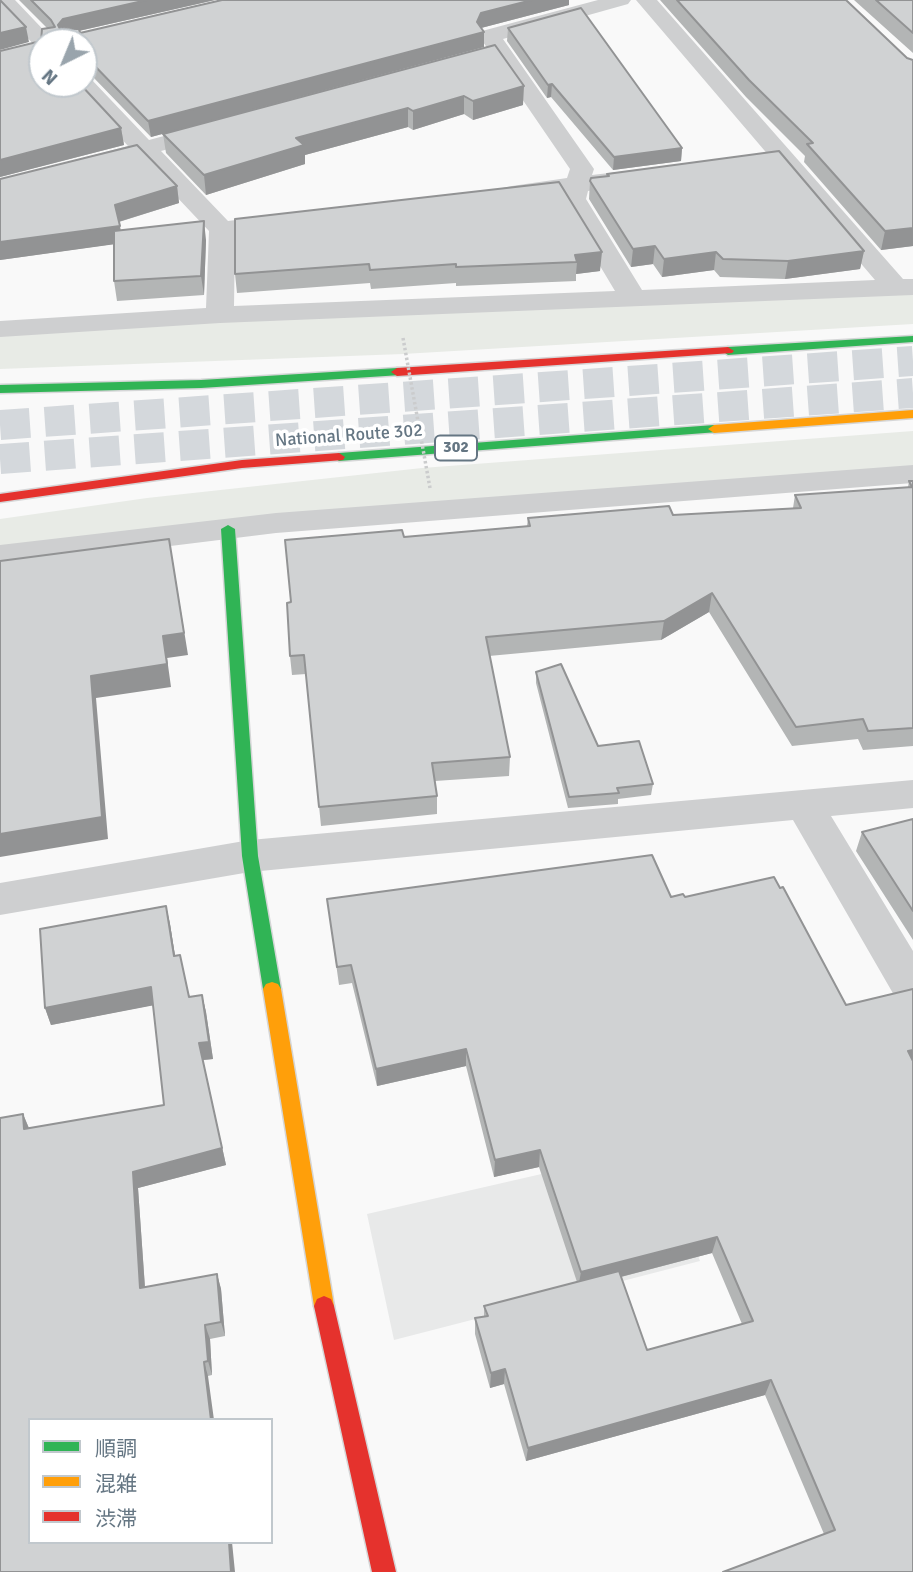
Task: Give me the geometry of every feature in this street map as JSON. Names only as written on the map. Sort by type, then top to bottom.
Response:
[{"type":"main road","points":[[0,389],[201,384],[913,340]]},
{"type":"main road","name":"National Route 302","points":[[0,498],[243,464],[913,414]]},
{"type":"main road","points":[[228,529],[250,856],[322,1297],[384,1572]]},
{"type":"street","points":[[4,0],[31,28]]},
{"type":"street","points":[[621,0],[490,36],[582,169],[573,199],[633,298]]},
{"type":"street","points":[[646,0],[784,158],[905,288]]},
{"type":"street","points":[[475,59],[502,52]]},
{"type":"street","points":[[96,98],[222,230],[220,315]]},
{"type":"street","points":[[0,188],[237,124]]},
{"type":"street","points":[[759,161],[784,158]]},
{"type":"street","points":[[494,195],[670,173]]},
{"type":"street","points":[[222,230],[303,220]]},
{"type":"street","points":[[0,329],[220,315],[905,288]]},
{"type":"street","points":[[0,556],[228,529],[436,509],[913,474]]},
{"type":"street","points":[[0,899],[250,856],[913,794]]},
{"type":"street","points":[[804,804],[913,989]]},
{"type":"path","points":[[403,338],[430,488]]},
{"type":"shaded area","points":[[913,293],[913,324],[403,354],[0,369],[0,336],[157,325]]},
{"type":"shaded area","points":[[913,431],[913,466],[0,547],[0,519],[147,498],[422,468]]},
{"type":"shaded area","points":[[655,1148],[700,1261],[394,1340],[367,1214]]},
{"type":"building","points":[[0,0],[26,27],[0,33]]},
{"type":"building","points":[[31,0],[147,0],[63,19],[58,25],[60,28],[48,28],[55,27]]},
{"type":"building","points":[[222,0],[532,0],[481,13],[477,22],[484,32],[148,121],[98,69],[98,29]]},
{"type":"building","points":[[677,0],[846,0],[907,58],[913,60],[913,228],[885,231],[807,144],[813,143],[749,80]]},
{"type":"building","points":[[876,0],[913,0],[913,33]]},
{"type":"building","points":[[581,8],[682,148],[614,157],[552,84],[548,85],[508,28]]},
{"type":"building","points":[[28,44],[28,98],[93,98],[121,128],[0,160],[0,51]]},
{"type":"building","points":[[495,45],[524,86],[473,101],[464,96],[413,111],[408,108],[296,138],[304,145],[204,175],[163,134]]},
{"type":"building","points":[[137,145],[177,186],[115,205],[120,226],[0,242],[0,179]]},
{"type":"building","points":[[779,151],[864,251],[788,261],[723,259],[716,252],[664,259],[655,246],[633,249],[590,181],[591,178],[609,176],[607,174]]},
{"type":"building","points":[[559,182],[602,252],[575,255],[577,262],[456,267],[456,264],[370,270],[369,264],[235,274],[235,219]]},
{"type":"building","points":[[204,221],[201,276],[114,281],[114,231]]},
{"type":"building","points":[[909,481],[913,481],[913,728],[868,731],[863,719],[796,727],[712,593],[664,621],[486,637],[510,757],[432,763],[437,796],[319,807],[304,655],[290,656],[287,603],[291,602],[285,540],[402,530],[404,537],[530,526],[528,518],[669,506],[673,515],[801,508],[795,495],[912,487]]},
{"type":"building","points":[[169,539],[184,633],[163,636],[167,664],[91,676],[102,817],[0,834],[0,561]]},
{"type":"building","points":[[561,664],[598,746],[639,741],[653,784],[617,788],[619,793],[569,797],[536,672]]},
{"type":"building","points":[[913,819],[913,911],[862,832]]},
{"type":"building","points":[[652,855],[671,897],[683,894],[685,897],[774,877],[780,888],[783,887],[846,1005],[913,989],[913,1050],[908,1051],[913,1061],[913,1572],[723,1572],[835,1530],[771,1380],[528,1448],[505,1369],[491,1373],[475,1318],[488,1316],[484,1306],[619,1271],[647,1350],[753,1321],[717,1237],[581,1272],[540,1150],[495,1160],[466,1049],[376,1069],[351,965],[337,967],[327,899]]},
{"type":"building","points":[[166,906],[174,956],[180,955],[189,997],[202,995],[209,1042],[199,1043],[222,1148],[133,1172],[140,1288],[217,1274],[221,1322],[205,1325],[208,1361],[204,1362],[211,1418],[28,1418],[28,1544],[229,1544],[231,1572],[0,1572],[0,1118],[23,1114],[24,1129],[164,1105],[151,987],[45,1008],[40,929]]},
{"type":"tunnel","points":[[0,425],[913,361]]},
{"type":"tunnel","points":[[0,459],[913,393]]},
{"type":"traffic: fast","points":[[728,351],[913,339]]},
{"type":"traffic: fast","points":[[0,389],[201,384],[397,372]]},
{"type":"traffic: fast","points":[[339,457],[714,429]]},
{"type":"traffic: fast","points":[[228,529],[250,856],[272,989]]},
{"type":"traffic: slow","points":[[714,429],[913,414]]},
{"type":"traffic: slow","points":[[272,989],[324,1306]]},
{"type":"traffic: jam","points":[[397,372],[728,351]]},
{"type":"traffic: jam","points":[[0,498],[242,464],[339,457]]},
{"type":"traffic: jam","points":[[324,1306],[384,1572]]}]
